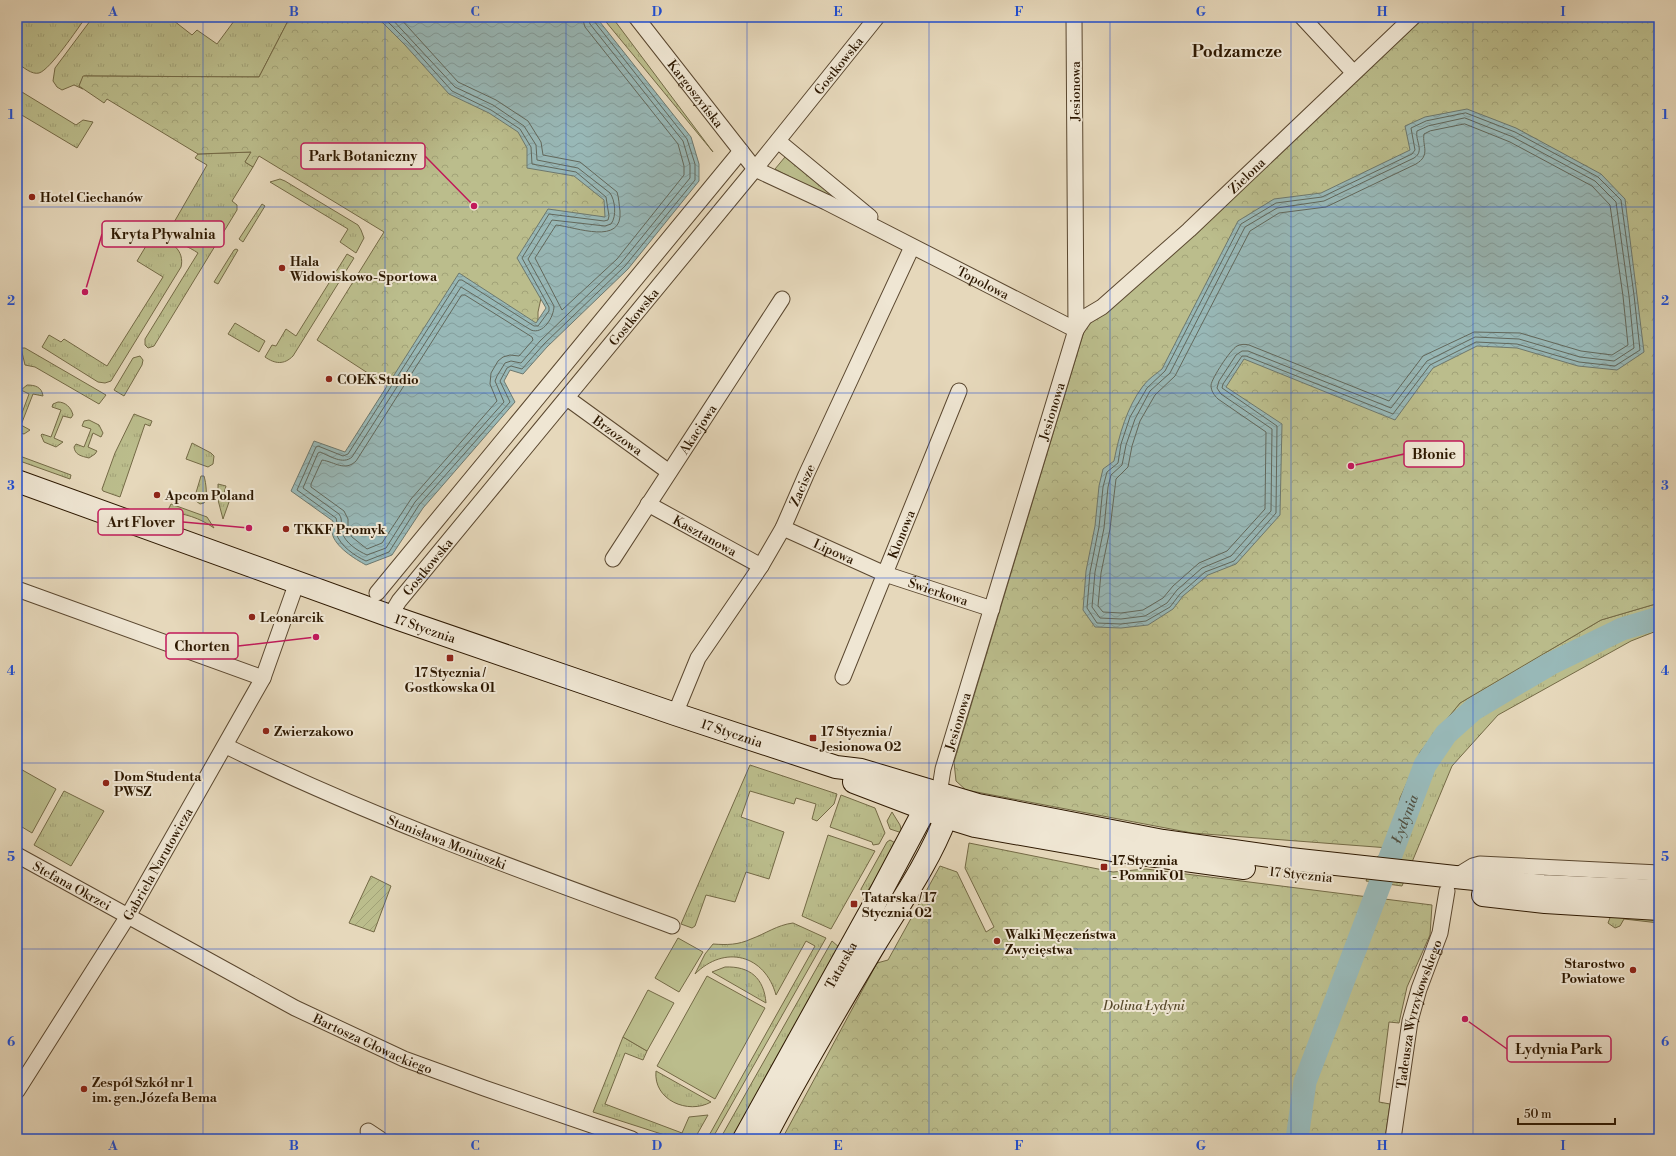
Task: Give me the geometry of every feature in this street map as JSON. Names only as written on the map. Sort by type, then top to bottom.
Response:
[{"type":"main road","name":"17 Stycznia","points":[[17,481],[390,616],[675,714],[836,767],[854,783],[932,801],[978,805],[1163,841],[1353,873]]},
{"type":"main road","name":"17 Stycznia","points":[[932,801],[946,817],[975,826],[1112,850],[1200,862],[1353,873],[1451,884],[1545,902],[1659,909]]},
{"type":"main road","name":"Tatarska","points":[[744,1139],[932,801]]},
{"type":"main road","name":"Tatarska","points":[[764,1139],[780,1107],[923,864],[946,817]]},
{"type":"main road","name":"17 Stycznia","points":[[1451,884],[1659,891]]},
{"type":"street","name":"Kargoszyńska","points":[[636,17],[755,169]]},
{"type":"street","name":"Gostkowska","points":[[390,616],[399,601],[778,141],[877,17]]},
{"type":"street","name":"Jesionowa","points":[[932,801],[1076,330],[1074,17]]},
{"type":"street","points":[[1302,17],[1353,72]]},
{"type":"street","name":"Zielona","points":[[1076,330],[1085,317],[1102,307],[1189,230],[1353,72],[1413,17]]},
{"type":"street","name":"Topolowa","points":[[778,141],[890,235]]},
{"type":"street","points":[[376,593],[741,151]]},
{"type":"street","name":"Topolowa","points":[[755,169],[890,235],[1076,330]]},
{"type":"street","name":"Zacisze","points":[[675,714],[698,658],[761,566],[783,528],[806,475],[912,247]]},
{"type":"street","name":"Akacjowa","points":[[613,559],[782,300]]},
{"type":"street","name":"Klonowa","points":[[843,677],[959,391]]},
{"type":"street","name":"Brzozowa","points":[[567,398],[669,472]]},
{"type":"street","name":"Kasztanowa","points":[[648,504],[761,566]]},
{"type":"street","name":"Lipowa","points":[[783,528],[885,574]]},
{"type":"street","name":"Świerkowa","points":[[885,574],[992,608]]},
{"type":"street","name":"Gabriela Narutowicza","points":[[17,1091],[128,916],[226,746],[263,678],[297,582]]},
{"type":"street","points":[[17,588],[263,678]]},
{"type":"street","name":"Stanisława Moniuszki","points":[[226,746],[274,769],[478,855],[672,926]]},
{"type":"street","name":"Stefana Okrzei","points":[[17,855],[128,916]]},
{"type":"street","points":[[1451,884],[1473,866],[1480,864],[1659,873]]},
{"type":"street","name":"Tadeusza Wyrzykowskiego","points":[[1393,1139],[1410,1020],[1419,990],[1440,933],[1451,884]]},
{"type":"street","name":"Bartosza Głowackiego","points":[[128,916],[295,1008],[404,1059],[632,1139]]},
{"type":"green space","points":[[17,17],[86,17],[50,65],[39,73],[33,73],[17,63]]},
{"type":"green space","points":[[93,17],[169,17],[192,35],[197,30],[217,44],[237,17],[290,17],[259,77],[84,76],[79,86],[83,89],[74,85],[62,90],[57,87],[53,81],[55,68]]},
{"type":"green space","points":[[290,17],[383,17],[575,167],[609,199],[607,221],[541,298],[538,312],[538,326],[400,394],[317,340],[384,232],[259,156],[253,167],[245,162],[251,152],[198,154],[107,99],[104,103],[79,86],[83,76],[259,77]]},
{"type":"green space","points":[[602,17],[612,17],[713,152]]},
{"type":"green space","points":[[1425,17],[1659,17],[1659,603],[1601,620],[1460,703],[1420,752],[1400,798],[1396,824],[1389,848],[1192,833],[966,790],[956,781],[954,762],[1085,328]]},
{"type":"green space","points":[[17,89],[76,125],[83,120],[93,122],[77,148],[20,114],[17,111]]},
{"type":"green space","points":[[252,152],[245,162],[253,167],[232,201],[237,205],[237,210],[154,346],[148,348],[145,345],[145,339],[198,253],[173,238],[169,231],[207,165],[195,158],[198,154]]},
{"type":"green space","points":[[785,157],[841,201],[840,203],[775,169]]},
{"type":"green space","points":[[280,179],[358,225],[364,238],[356,253],[340,242],[348,229],[270,182]]},
{"type":"green space","points":[[262,204],[265,206],[243,242],[239,239]]},
{"type":"green space","points":[[156,240],[162,240],[176,247],[181,256],[181,267],[111,381],[105,383],[98,382],[42,347],[49,335],[61,342],[64,339],[107,366],[163,277],[137,261],[146,246]]},
{"type":"green space","points":[[234,250],[238,250],[218,284],[214,282]]},
{"type":"green space","points":[[347,254],[354,258],[293,356],[283,362],[272,361],[265,357],[272,345],[276,346],[286,329],[296,336]]},
{"type":"green space","points":[[235,323],[265,341],[259,352],[228,334]]},
{"type":"green space","points":[[21,348],[25,348],[106,395],[99,404],[35,367],[25,365]]},
{"type":"green space","points":[[140,356],[143,360],[142,365],[124,396],[114,390],[133,358]]},
{"type":"green space","points":[[27,385],[38,387],[43,396],[33,394],[21,425],[30,430],[24,434],[17,432],[17,420],[19,421],[29,394],[21,390]]},
{"type":"green space","points":[[58,402],[67,406],[73,415],[71,418],[63,416],[54,438],[63,442],[56,447],[44,442],[41,435],[51,437],[61,410],[52,407],[53,404]]},
{"type":"green space","points":[[134,414],[152,421],[150,426],[145,424],[120,497],[103,491],[102,489],[115,453]]},
{"type":"green space","points":[[89,420],[99,425],[103,433],[101,437],[93,433],[88,447],[97,451],[89,458],[81,456],[77,453],[74,447],[76,444],[84,447],[91,429],[82,426],[84,421]]},
{"type":"green space","points":[[192,443],[214,456],[213,464],[208,467],[186,459]]},
{"type":"green space","points":[[17,455],[71,475],[70,479],[17,460]]},
{"type":"green space","points":[[201,476],[204,476],[206,494],[204,503],[200,504],[196,501],[195,496]]},
{"type":"green space","points":[[218,484],[226,486],[224,493],[229,502],[223,519],[218,500]]},
{"type":"green space","points":[[171,504],[207,517],[214,528],[203,521],[192,517],[167,512]]},
{"type":"green space","points":[[1659,603],[1659,630],[1631,641],[1498,715],[1452,766],[1402,886],[1366,881],[1376,858],[1389,848],[1396,824],[1400,798],[1420,752],[1460,703],[1601,620]]},
{"type":"green space","points":[[750,765],[837,794],[834,804],[817,821],[812,819],[816,804],[796,798],[794,804],[750,791],[741,817],[784,832],[769,879],[746,872],[735,902],[706,895],[695,926],[692,928],[681,924]]},
{"type":"green space","points":[[17,767],[56,789],[32,833],[17,824]]},
{"type":"green space","points":[[64,791],[104,811],[71,866],[34,845]]},
{"type":"green space","points":[[841,795],[875,808],[885,833],[879,844],[873,845],[872,842],[830,827]]},
{"type":"green space","points":[[892,812],[900,825],[902,833],[890,829],[887,821]]},
{"type":"green space","points":[[828,835],[875,851],[831,929],[802,916]]},
{"type":"green space","points":[[890,840],[899,845],[866,893],[861,889],[887,842]]},
{"type":"green space","name":"Dolina Łydyni","points":[[969,843],[1113,872],[1146,869],[1432,905],[1430,935],[1407,987],[1399,1023],[1389,1022],[1379,1102],[1390,1104],[1385,1139],[782,1139],[877,963],[888,960],[940,866],[957,872],[986,932],[994,927],[965,868]]},
{"type":"green space","points":[[371,876],[391,886],[374,932],[349,923]]},
{"type":"green space","points":[[1611,915],[1659,920],[1659,923],[1624,919],[1620,926],[1615,928],[1608,923]]},
{"type":"green space","points":[[793,923],[826,938],[712,1139],[707,1139],[815,946],[806,941],[776,995],[771,981],[763,971],[753,963],[743,958],[731,957],[719,959],[707,965],[695,974],[705,954],[713,944],[742,942],[776,928]]},
{"type":"green space","points":[[678,938],[703,952],[679,992],[655,978]]},
{"type":"green space","points":[[832,941],[840,948],[736,1139],[720,1139]]},
{"type":"green space","points":[[725,967],[742,969],[754,975],[759,980],[765,994],[766,1003],[712,972]]},
{"type":"green space","points":[[707,976],[765,1008],[715,1099],[657,1066]]},
{"type":"green space","points":[[648,990],[674,1003],[647,1051],[623,1037]]},
{"type":"green space","points":[[623,1037],[647,1051],[643,1060],[625,1053],[605,1104],[682,1133],[689,1117],[708,1115],[695,1138],[696,1139],[677,1139],[593,1112]]},
{"type":"green space","points":[[656,1071],[711,1102],[702,1106],[692,1107],[683,1106],[674,1102],[666,1097],[660,1090]]},
{"type":"water","points":[[377,17],[596,17],[691,137],[699,164],[699,181],[628,269],[547,347],[523,374],[510,370],[504,381],[515,402],[423,508],[392,555],[366,565],[346,552],[337,543],[332,532],[333,521],[291,491],[314,441],[345,452],[459,273],[536,323],[546,308],[517,258],[548,209],[605,217],[604,200],[574,176],[527,168],[527,148],[518,132],[489,113],[449,94],[405,45]]},
{"type":"water","points":[[1467,109],[1516,128],[1601,174],[1625,199],[1644,352],[1617,370],[1578,366],[1517,348],[1477,346],[1433,368],[1395,420],[1244,359],[1226,387],[1282,424],[1280,515],[1236,564],[1208,575],[1183,596],[1173,609],[1148,625],[1121,628],[1095,627],[1083,610],[1086,571],[1095,526],[1099,486],[1103,469],[1114,461],[1121,431],[1132,403],[1145,383],[1162,369],[1238,221],[1274,199],[1321,193],[1410,150],[1405,126],[1425,117]]},
{"type":"waterway","name":"Łydynia","points":[[1297,1139],[1305,1082],[1425,765],[1446,734],[1474,709],[1550,664],[1622,629],[1659,618]]},
{"type":"place","name":"Hotel Ciechanów","points":[[32,197]]},
{"type":"place","name":"Park Botaniczny","points":[[474,206]]},
{"type":"place","name":"Hala Widowiskowo-Sportowa","points":[[282,268]]},
{"type":"place","name":"Kryta Pływalnia","points":[[85,292]]},
{"type":"place","name":"COEK Studio","points":[[329,379]]},
{"type":"place","name":"Błonie","points":[[1351,466]]},
{"type":"place","name":"Apcom Poland","points":[[157,495]]},
{"type":"place","name":"Art Flover","points":[[249,528]]},
{"type":"place","name":"TKKF Promyk","points":[[286,529]]},
{"type":"place","name":"Leonarcik","points":[[252,617]]},
{"type":"place","name":"Chorten","points":[[316,637]]},
{"type":"place","name":"17 Stycznia / Gostkowska 01","points":[[450,658]]},
{"type":"place","name":"Zwierzakowo","points":[[266,731]]},
{"type":"place","name":"17 Stycznia / Jesionowa 02","points":[[813,738]]},
{"type":"place","name":"Dom Studenta PWSZ","points":[[106,783]]},
{"type":"place","name":"17 Stycznia - Pomnik 01","points":[[1104,867]]},
{"type":"place","name":"Tatarska / 17 Stycznia 02","points":[[854,904]]},
{"type":"place","name":"Walki Męczeństwa Zwycięstwa","points":[[997,941]]},
{"type":"place","name":"Starostwo Powiatowe","points":[[1633,970]]},
{"type":"place","name":"Łydynia Park","points":[[1465,1019]]},
{"type":"place","name":"Zespół Szkół nr 1 im. gen. Józefa Bema","points":[[84,1089]]},
{"type":"district","name":"Podzamcze","points":[[1237,51]]}]
